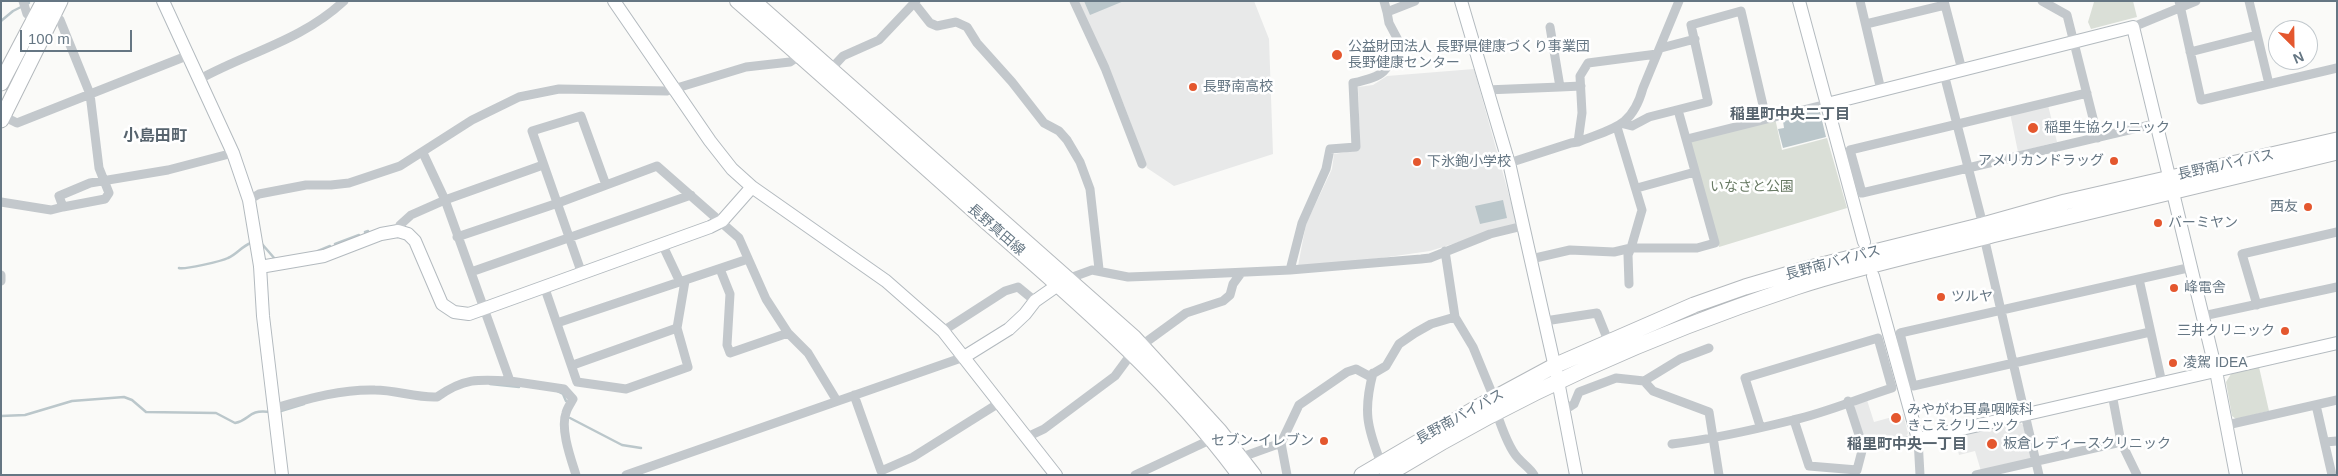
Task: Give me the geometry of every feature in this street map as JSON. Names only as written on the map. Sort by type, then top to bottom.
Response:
[{"type":"highway","points":[[1,83],[35,18],[52,5]]},
{"type":"highway","points":[[2,118],[52,5]]},
{"type":"highway","name":"長野南バイパス","points":[[1362,475],[1384,469],[1468,426],[1495,405],[1556,374],[1609,342],[1694,305],[1746,287],[1806,269],[1983,231],[2337,140]]},
{"type":"highway","name":"長野南バイパス","points":[[2171,184],[2337,152]]},
{"type":"highway","name":"長野南バイパス","points":[[1556,374],[1798,286],[1983,231]]},
{"type":"main road","name":"長野真田線","points":[[738,1],[1064,281]]},
{"type":"main road","name":"長野真田線","points":[[754,1],[1064,281],[1091,314],[1137,349],[1220,430],[1254,475]]},
{"type":"main road","name":"長野真田線","points":[[1137,349],[1212,439],[1239,475]]},
{"type":"street","points":[[23,1],[27,14],[35,18]]},
{"type":"street","points":[[163,1],[233,153],[249,200],[260,267],[263,316],[282,475]]},
{"type":"street","points":[[200,79],[289,40],[325,19],[344,1]]},
{"type":"street","points":[[614,1],[727,162],[752,187],[886,281],[943,331],[1056,475]]},
{"type":"street","points":[[1074,1],[1105,68],[1142,164]]},
{"type":"street","points":[[1290,270],[1302,223],[1326,169],[1330,149],[1356,147],[1353,82],[1378,77],[1386,70],[1394,52],[1398,40],[1389,23],[1384,1]]},
{"type":"street","points":[[1387,12],[1415,1]]},
{"type":"street","points":[[1461,1],[1509,163],[1556,374],[1576,475]]},
{"type":"street","points":[[1621,126],[1639,102],[1679,1]]},
{"type":"street","points":[[1799,1],[1864,242]]},
{"type":"street","points":[[1860,1],[1881,90]]},
{"type":"street","points":[[2042,1],[2067,15],[2098,138]]},
{"type":"street","points":[[1686,138],[2133,28],[2180,4],[2196,1]]},
{"type":"street","points":[[2249,1],[2269,84]]},
{"type":"street","points":[[831,69],[843,56],[879,40],[916,3],[930,23],[937,26],[956,22],[967,27],[977,43],[1044,123],[1059,131],[1067,140],[1080,162],[1090,189],[1098,269]]},
{"type":"street","points":[[1866,24],[1945,3],[1962,70]]},
{"type":"street","points":[[2180,4],[2201,100],[2337,68]]},
{"type":"street","points":[[1,202],[51,210],[105,199],[109,193],[99,168],[90,94],[52,5]]},
{"type":"street","points":[[1509,163],[1578,142],[1621,126],[1632,126],[1649,117],[1708,102],[1692,24],[1741,11],[1766,118]]},
{"type":"street","points":[[1550,27],[1560,87]]},
{"type":"street","points":[[2133,28],[2216,371],[2236,475]]},
{"type":"street","points":[[2190,52],[2257,35]]},
{"type":"street","points":[[1578,142],[1582,113],[1580,76],[1588,62],[1659,51],[1695,38]]},
{"type":"street","points":[[2,118],[17,123],[189,56]]},
{"type":"street","points":[[249,200],[259,194],[306,185],[331,185],[349,182],[400,166],[472,120],[519,98],[559,89],[675,90],[746,67],[790,62],[800,56]]},
{"type":"street","points":[[1944,74],[1968,167],[2039,475]]},
{"type":"street","points":[[1486,90],[1581,86]]},
{"type":"street","points":[[2087,93],[1850,150],[1862,193],[2150,125]]},
{"type":"street","points":[[1531,259],[1570,250],[1614,252],[1631,248],[1697,248],[1716,243],[1678,110]]},
{"type":"street","points":[[582,274],[532,131],[581,116],[606,185]]},
{"type":"street","points":[[1621,126],[1642,210],[1628,256],[1629,284]]},
{"type":"street","points":[[63,207],[59,196],[90,183],[168,170],[233,153]]},
{"type":"street","points":[[423,153],[445,200],[510,382]]},
{"type":"street","points":[[398,231],[400,225],[411,215],[445,200],[543,165]]},
{"type":"street","points":[[457,236],[558,204],[657,166],[722,221],[739,238],[766,299],[788,333],[808,353],[837,401]]},
{"type":"street","points":[[1637,188],[1695,172]]},
{"type":"street","points":[[260,267],[324,256],[381,234],[398,231],[408,234],[415,241],[442,304],[454,312],[461,313],[484,310],[544,286],[663,246],[710,227],[722,221],[752,187]]},
{"type":"street","points":[[471,272],[691,195]]},
{"type":"street","points":[[626,475],[653,470],[837,401],[964,357],[1009,329],[1035,301],[1064,281],[1085,271],[1098,269],[1128,277],[1241,273],[1421,259],[1490,234],[1523,226]]},
{"type":"street","points":[[2257,305],[2242,254],[2337,232]]},
{"type":"street","points":[[544,286],[573,365],[577,382],[626,389],[688,367],[677,328],[683,282],[663,246]]},
{"type":"street","points":[[1445,251],[1455,317],[1473,347],[1495,405],[1500,425],[1517,458],[1526,464],[1534,475]]},
{"type":"street","points":[[557,323],[748,259]]},
{"type":"street","points":[[2150,332],[1914,386],[1900,333],[2192,267]]},
{"type":"street","points":[[720,269],[730,294],[727,344],[730,353],[788,333]]},
{"type":"street","points":[[1027,437],[1044,429],[1060,415],[1116,376],[1137,349],[1186,313],[1223,301],[1230,295],[1233,284],[1241,273]]},
{"type":"street","points":[[1,275],[1,281]]},
{"type":"street","points":[[1873,276],[1918,439],[1920,475]]},
{"type":"street","points":[[2139,279],[2162,383]]},
{"type":"street","points":[[943,331],[998,296],[1018,287],[1035,301]]},
{"type":"street","points":[[2203,316],[2337,287]]},
{"type":"street","points":[[1544,321],[1597,313],[1609,342]]},
{"type":"street","points":[[1287,475],[1281,443],[1299,405],[1347,372],[1356,369],[1369,376],[1386,366],[1399,344],[1431,324],[1455,317]]},
{"type":"street","points":[[573,365],[677,328]]},
{"type":"street","points":[[1672,444],[1715,439],[1760,426],[1794,420],[1892,388],[1878,338],[1745,378],[1760,426]]},
{"type":"street","points":[[1863,448],[1918,439],[2024,413],[2337,343]]},
{"type":"street","points":[[1563,412],[1574,404],[1580,392],[1616,378],[1644,381],[1680,359],[1709,348]]},
{"type":"street","points":[[1373,373],[1366,410],[1371,436],[1384,469]]},
{"type":"street","points":[[275,408],[309,398],[344,392],[375,390],[437,397],[452,386],[474,379],[564,389],[573,399],[565,413],[564,423],[568,448],[576,475]]},
{"type":"street","points":[[1644,381],[1653,391],[1709,412],[1715,439],[1719,475]]},
{"type":"street","points":[[2112,394],[2121,442],[2137,475]]},
{"type":"street","points":[[854,395],[877,473],[913,457],[999,403]]},
{"type":"street","points":[[2227,425],[2337,400]]},
{"type":"street","points":[[1794,420],[1809,466],[1857,470],[1863,448],[1848,401]]},
{"type":"street","points":[[2316,405],[2332,475]]},
{"type":"street","points":[[1135,475],[1212,439]]},
{"type":"street","points":[[2325,442],[2337,441]]},
{"type":"street","points":[[1976,475],[2121,442]]},
{"type":"street","points":[[1242,457],[1281,443]]},
{"type":"shaded area","name":"長野南高校","points":[[1078,1],[1254,1],[1269,39],[1273,154],[1174,186],[1147,168],[1124,105]]},
{"type":"shaded area","points":[[1084,1],[1124,1],[1090,15]]},
{"type":"shaded area","name":"下氷鉋小学校","points":[[1474,69],[1517,224],[1430,251],[1374,259],[1298,266],[1306,224],[1332,169],[1334,154],[1360,150],[1358,87],[1373,85],[1387,76]]},
{"type":"shaded area","name":"稲里生協クリニック","points":[[2048,105],[2057,142],[2018,152],[2010,113]]},
{"type":"shaded area","points":[[1817,109],[1820,112],[1826,137],[1783,148],[1778,129],[1784,128],[1783,121],[1789,120],[1788,116]]},
{"type":"shaded area","points":[[1503,200],[1507,218],[1480,224],[1475,206]]},
{"type":"shaded area","name":"みやがわ耳鼻咽喉科 きこえクリニック","points":[[1867,400],[1874,422],[1903,414],[1908,433],[1906,437],[1867,443],[1864,441],[1854,408],[1856,404]]},
{"type":"shaded area","name":"板倉レディースクリニック","points":[[2019,422],[2023,425],[2031,457],[2029,460],[1981,471],[1975,451],[1959,455],[1955,437]]},
{"type":"green space","points":[[2133,1],[2137,17],[2091,29],[2088,22],[2094,2]]},
{"type":"green space","name":"いなさと公園","points":[[1775,118],[1782,150],[1827,138],[1847,208],[1719,247],[1690,142]]},
{"type":"green space","points":[[2259,367],[2269,411],[2236,419],[2232,416],[2226,382],[2231,374]]},
{"type":"waterway","points":[[1,21],[13,11],[29,3]]},
{"type":"waterway","points":[[335,244],[359,235]]},
{"type":"waterway","points":[[179,268],[195,267],[224,259],[251,243]]},
{"type":"waterway","points":[[262,244],[275,259]]},
{"type":"waterway","points":[[318,251],[330,246]]},
{"type":"waterway","points":[[490,384],[519,387]]},
{"type":"waterway","points":[[557,391],[563,394],[566,401]]},
{"type":"waterway","points":[[1,416],[25,415],[72,401],[124,397],[132,400],[146,412],[216,413],[235,423],[244,420],[253,413],[270,412]]},
{"type":"waterway","points":[[281,411],[304,404]]},
{"type":"waterway","points":[[570,418],[622,445],[641,448]]},
{"type":"place","name":"公益財団法人 長野県健康づくり事業団 長野健康センター","points":[[1337,55]]},
{"type":"place","name":"長野南高校","points":[[1193,87]]},
{"type":"place","name":"稲里生協クリニック","points":[[2033,128]]},
{"type":"place","name":"アメリカンドラッグ","points":[[2114,161]]},
{"type":"place","name":"下氷鉋小学校","points":[[1417,162]]},
{"type":"place","name":"西友","points":[[2308,207]]},
{"type":"place","name":"バーミヤン","points":[[2158,223]]},
{"type":"place","name":"峰電舎","points":[[2174,288]]},
{"type":"place","name":"ツルヤ","points":[[1941,297]]},
{"type":"place","name":"三井クリニック","points":[[2285,331]]},
{"type":"place","name":"凌駕 IDEA","points":[[2173,363]]},
{"type":"place","name":"みやがわ耳鼻咽喉科 きこえクリニック","points":[[1896,418]]},
{"type":"place","name":"セブン-イレブン","points":[[1324,441]]},
{"type":"place","name":"板倉レディースクリニック","points":[[1992,444]]},
{"type":"district","name":"稲里町中央二丁目","points":[[1790,115]]},
{"type":"district","name":"小島田町","points":[[155,137]]},
{"type":"district","name":"稲里町中央一丁目","points":[[1907,445]]}]
